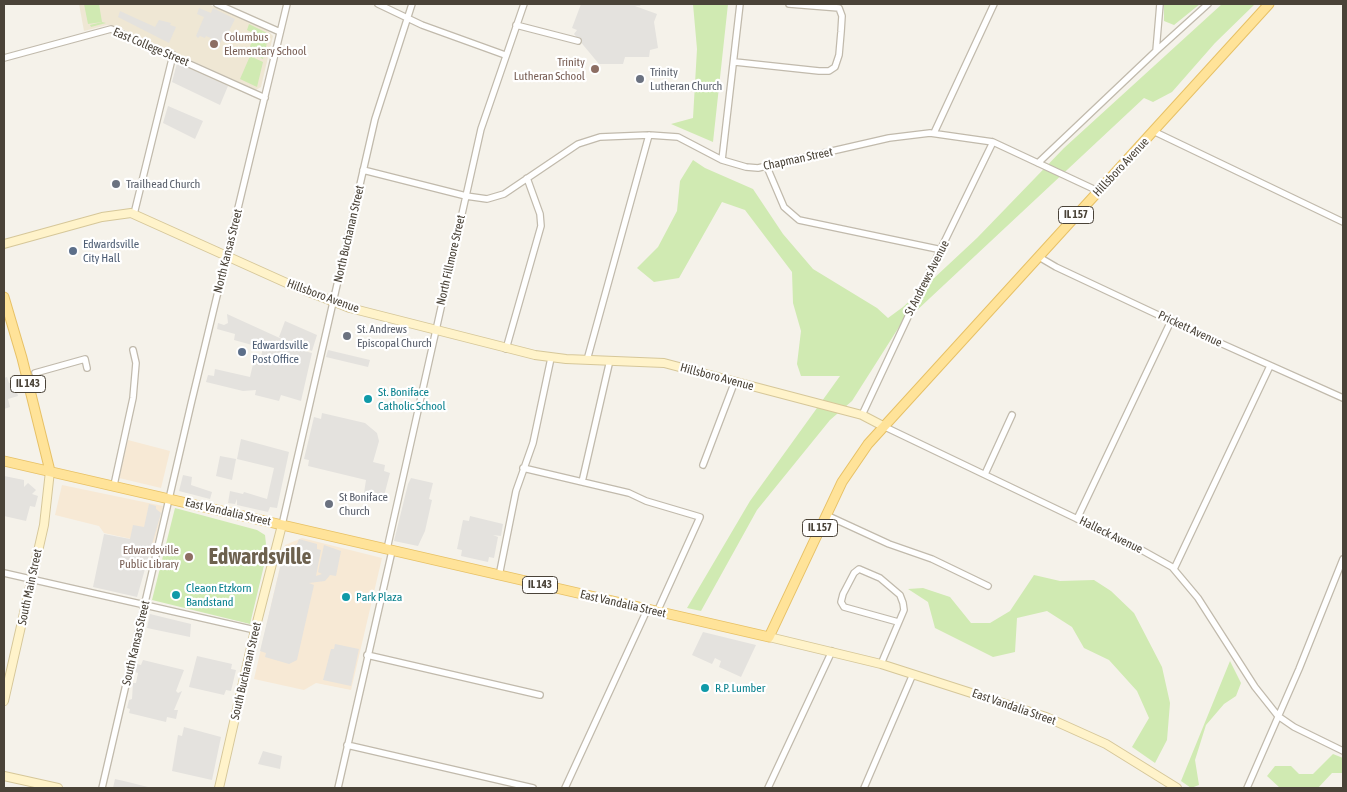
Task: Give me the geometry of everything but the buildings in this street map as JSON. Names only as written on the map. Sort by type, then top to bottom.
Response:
[{"type":"main road","name":"Hillsboro Avenue","points":[[883,426],[1270,4]]},
{"type":"main road","name":"IL 143","points":[[4,297],[50,471]]},
{"type":"main road","name":"IL 157","points":[[770,637],[826,515],[860,454],[883,426]]},
{"type":"main road","name":"East Vandalia Street","points":[[4,461],[770,637]]},
{"type":"street","points":[[217,4],[280,32]]},
{"type":"street","name":"North Kansas Street","points":[[169,498],[287,4]]},
{"type":"street","points":[[378,4],[406,18],[505,55]]},
{"type":"street","name":"North Buchanan Street","points":[[282,525],[363,170],[386,80],[412,4]]},
{"type":"street","name":"North Fillmore Street","points":[[338,788],[435,330],[482,124],[524,4]]},
{"type":"street","points":[[722,160],[740,4]]},
{"type":"street","points":[[734,62],[819,71],[829,71],[835,67],[839,55],[841,32],[842,16],[839,8],[789,4]]},
{"type":"street","points":[[934,133],[994,4]]},
{"type":"street","points":[[1156,51],[1160,4]]},
{"type":"street","points":[[1038,162],[1208,4]]},
{"type":"street","points":[[516,25],[578,41]]},
{"type":"street","name":"East College Street","points":[[4,58],[111,29],[173,55],[265,98]]},
{"type":"street","points":[[134,214],[173,55]]},
{"type":"street","points":[[1153,131],[1343,222]]},
{"type":"street","name":"Chapman Street","points":[[363,170],[478,199],[495,198],[572,148],[588,140],[600,137],[649,135],[687,140],[722,160],[746,167],[767,167],[889,138],[934,133],[993,142],[1098,191]]},
{"type":"street","points":[[588,360],[649,135]]},
{"type":"street","name":"St Andrews Avenue","points":[[862,415],[993,142]]},
{"type":"street","points":[[767,167],[784,207],[799,220],[942,250]]},
{"type":"street","points":[[506,349],[541,226],[540,214],[527,178]]},
{"type":"street","name":"Hillsboro Avenue","points":[[4,244],[108,216],[134,214],[333,302],[506,349],[551,358],[664,363],[862,415],[883,426]]},
{"type":"street","name":"Prickett Avenue","points":[[1039,257],[1056,267],[1171,321],[1343,398]]},
{"type":"street","points":[[1077,519],[1171,321]]},
{"type":"street","points":[[114,485],[133,398],[136,363],[133,350]]},
{"type":"street","points":[[500,576],[516,491],[533,443],[551,358]]},
{"type":"street","points":[[35,373],[84,359],[88,368]]},
{"type":"street","points":[[582,482],[610,360]]},
{"type":"street","points":[[1174,569],[1270,366]]},
{"type":"street","points":[[703,465],[735,381]]},
{"type":"street","points":[[985,474],[1012,415]]},
{"type":"street","name":"Halleck Avenue","points":[[883,426],[1146,552],[1174,569],[1198,598],[1255,687],[1278,716],[1294,727],[1343,751]]},
{"type":"street","points":[[523,468],[629,493],[646,501],[700,517],[657,612]]},
{"type":"street","name":"South Main Street","points":[[4,701],[46,514],[50,471]]},
{"type":"street","name":"South Kansas Street","points":[[102,788],[169,498]]},
{"type":"street","points":[[826,515],[889,544],[932,559],[988,586]]},
{"type":"street","name":"South Buchanan Street","points":[[220,788],[255,630],[282,525]]},
{"type":"street","points":[[1247,788],[1343,559]]},
{"type":"street","points":[[881,664],[904,610],[900,595],[880,578],[859,569],[854,573],[843,594],[841,602],[844,607],[898,622]]},
{"type":"street","points":[[4,573],[255,630]]},
{"type":"street","points":[[565,788],[647,610]]},
{"type":"street","name":"East Vandalia Street","points":[[770,637],[881,664],[1046,717],[1080,731],[1125,754],[1177,788]]},
{"type":"street","points":[[768,788],[832,651]]},
{"type":"street","points":[[367,655],[540,695]]},
{"type":"street","points":[[864,788],[913,674]]},
{"type":"street","points":[[347,745],[533,788]]},
{"type":"street","points":[[4,776],[58,788]]},
{"type":"shaded area","name":"Columbus Elementary School","points":[[79,4],[208,4],[267,30],[273,36],[261,87],[256,90],[116,26],[107,25],[84,31]]},
{"type":"shaded area","points":[[581,4],[641,4],[640,6],[635,6],[657,14],[654,22],[658,48],[650,50],[649,57],[625,57],[623,64],[599,64],[574,34],[577,30],[572,28]]},
{"type":"shaded area","points":[[199,8],[211,13],[213,8],[235,19],[218,47],[215,46],[217,41],[206,36],[205,38],[200,36],[198,38],[196,36],[204,17],[197,14]]},
{"type":"shaded area","points":[[120,11],[155,27],[159,20],[171,23],[170,25],[176,27],[169,43],[118,17]]},
{"type":"shaded area","points":[[177,63],[228,86],[220,105],[172,82]]},
{"type":"shaded area","points":[[168,106],[203,121],[195,139],[163,123]]},
{"type":"shaded area","points":[[227,314],[284,340],[285,346],[312,353],[301,401],[281,395],[279,401],[255,395],[256,390],[243,391],[206,382],[208,375],[214,376],[215,369],[250,377],[254,360],[260,361],[263,348],[234,340],[235,334],[217,329],[218,323],[224,325],[228,323]]},
{"type":"shaded area","points":[[285,321],[317,335],[312,351],[279,337]]},
{"type":"shaded area","points":[[328,350],[370,360],[368,367],[326,357]]},
{"type":"shaded area","points":[[7,377],[9,383],[14,382],[18,396],[8,399],[10,407],[4,409],[4,378]]},
{"type":"shaded area","points":[[322,413],[365,423],[377,433],[379,441],[373,462],[385,465],[384,471],[390,473],[384,496],[364,493],[366,480],[308,466],[309,460],[304,459],[314,417],[321,419]]},
{"type":"shaded area","points":[[241,439],[289,452],[277,508],[270,507],[268,512],[237,505],[237,499],[235,504],[228,503],[230,491],[243,494],[244,492],[267,499],[274,468],[237,459]]},
{"type":"shaded area","points":[[128,440],[170,451],[161,488],[119,478]]},
{"type":"shaded area","points":[[220,456],[236,459],[232,480],[216,476]]},
{"type":"shaded area","points":[[183,475],[192,477],[191,485],[212,492],[210,499],[179,491]]},
{"type":"shaded area","points":[[4,476],[24,480],[24,487],[28,483],[36,490],[32,494],[38,496],[35,507],[30,506],[26,521],[4,516]]},
{"type":"shaded area","points":[[411,478],[433,483],[429,499],[432,500],[425,531],[418,546],[394,541]]},
{"type":"shaded area","points":[[62,485],[163,506],[154,544],[104,533],[99,526],[55,515]]},
{"type":"shaded area","points":[[149,504],[156,506],[156,509],[161,513],[137,597],[93,587],[104,534],[130,539],[133,525],[144,527]]},
{"type":"shaded area","points":[[470,516],[503,524],[501,536],[493,535],[498,537],[494,558],[489,557],[488,562],[461,556],[462,550],[457,549],[463,520],[469,521]]},
{"type":"shaded area","points":[[302,538],[382,558],[351,690],[316,683],[304,690],[254,679],[285,545]]},
{"type":"shaded area","points":[[299,539],[317,544],[317,549],[321,550],[316,576],[322,574],[318,572],[324,545],[341,551],[336,576],[330,575],[325,581],[309,583],[314,585],[297,660],[289,664],[265,657],[266,653],[260,651],[285,547],[290,548],[297,544]]},
{"type":"shaded area","points":[[150,614],[191,624],[190,637],[147,628]]},
{"type":"shaded area","points":[[703,632],[756,645],[741,677],[719,667],[721,661],[715,658],[712,664],[692,655]]},
{"type":"shaded area","points":[[335,644],[359,649],[351,686],[323,680],[331,649],[334,649]]},
{"type":"shaded area","points":[[197,656],[232,664],[231,669],[236,670],[231,691],[226,690],[224,695],[189,687]]},
{"type":"shaded area","points":[[143,660],[184,670],[176,691],[178,693],[182,691],[174,710],[178,710],[176,719],[167,717],[166,722],[129,713],[130,709],[127,708],[129,700],[132,699],[133,683],[136,683],[138,673],[135,672],[137,664],[141,665]]},
{"type":"shaded area","points":[[184,727],[221,737],[212,780],[172,771],[178,735],[182,736]]},
{"type":"shaded area","points":[[263,751],[282,756],[280,769],[258,764]]},
{"type":"shaded area","points":[[115,779],[128,782],[148,787],[113,788]]},
{"type":"green space","points":[[84,4],[99,4],[102,22],[88,24]]},
{"type":"green space","points":[[693,4],[728,4],[713,142],[671,124],[693,118],[697,49]]},
{"type":"green space","points":[[1164,4],[1200,4],[1174,25],[1164,21]]},
{"type":"green space","points":[[1222,4],[1255,4],[1215,43],[1172,92],[1153,102],[1144,98],[899,327],[852,401],[830,420],[757,510],[701,611],[687,608],[750,501],[840,376],[801,376],[797,364],[801,331],[793,303],[792,272],[745,210],[722,202],[679,278],[654,282],[637,268],[658,247],[677,211],[680,181],[693,160],[705,168],[753,189],[783,234],[813,269],[877,308],[888,318],[903,307],[977,238],[1064,148]]},
{"type":"green space","points":[[106,23],[91,27],[90,25]]},
{"type":"green space","points":[[249,24],[269,34],[263,59],[248,52],[252,41],[254,42],[257,35],[247,30]]},
{"type":"green space","points":[[250,56],[263,62],[257,87],[240,79]]},
{"type":"green space","points":[[175,508],[257,530],[265,535],[267,553],[250,624],[152,600]]},
{"type":"green space","points":[[1034,575],[1060,581],[1094,580],[1111,591],[1134,613],[1162,667],[1170,703],[1167,740],[1155,763],[1132,747],[1149,718],[1137,691],[1109,660],[1084,648],[1072,627],[1047,611],[1017,618],[1015,652],[993,657],[935,628],[928,602],[908,589],[923,588],[950,597],[971,623],[990,623],[1010,611]]},
{"type":"green space","points":[[1230,661],[1241,683],[1236,696],[1224,704],[1206,725],[1195,760],[1199,785],[1191,788],[1181,781]]},
{"type":"green space","points":[[1333,754],[1343,758],[1343,773],[1332,773],[1318,788],[1280,788],[1267,776],[1275,766],[1291,766],[1299,774],[1313,774]]},
{"type":"place","name":"Columbus Elementary School","points":[[214,44]]},
{"type":"place","name":"Trinity Lutheran School","points":[[595,69]]},
{"type":"place","name":"Trinity Lutheran Church","points":[[640,79]]},
{"type":"place","name":"Trailhead Church","points":[[116,184]]},
{"type":"place","name":"Edwardsville City Hall","points":[[73,251]]},
{"type":"place","name":"St. Andrews Episcopal Church","points":[[347,336]]},
{"type":"place","name":"Edwardsville Post Office","points":[[242,352]]},
{"type":"place","name":"St. Boniface Catholic School","points":[[368,399]]},
{"type":"place","name":"St Boniface Church","points":[[329,504]]},
{"type":"place","name":"Edwardsville Public Library","points":[[189,557]]},
{"type":"place","name":"Cleaon Etzkorn Bandstand","points":[[176,595]]},
{"type":"place","name":"Park Plaza","points":[[346,597]]},
{"type":"place","name":"R.P. Lumber","points":[[705,688]]},
{"type":"district","name":"Edwardsville","points":[[260,557]]}]
